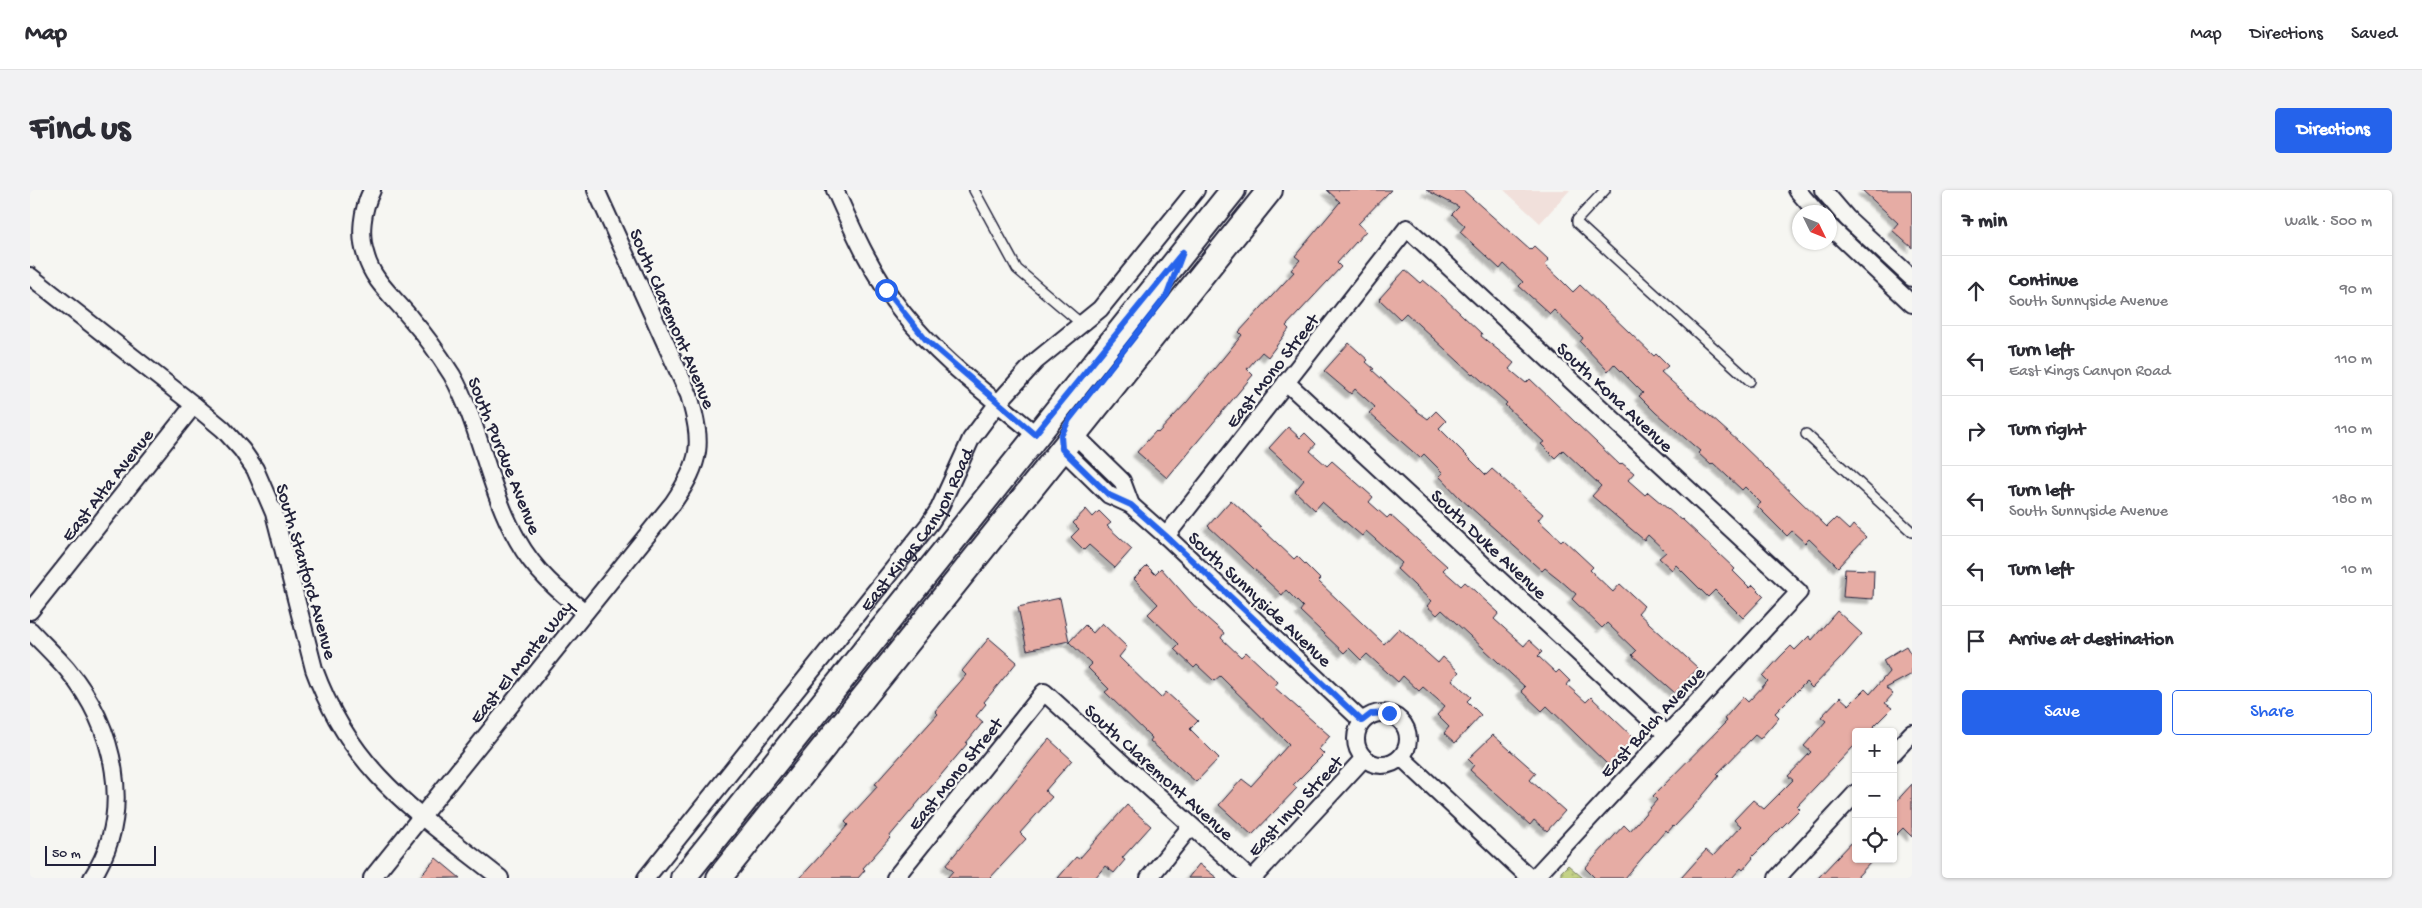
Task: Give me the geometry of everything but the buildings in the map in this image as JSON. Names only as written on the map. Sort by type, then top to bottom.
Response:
[{"type":"main road","name":"East Kings Canyon Road","points":[[683,878],[1035,434],[1233,190]]},
{"type":"main road","points":[[719,878],[1270,190]]},
{"type":"main road","points":[[1069,440],[1061,436],[1069,420],[1167,295],[1183,252]]},
{"type":"main road","points":[[910,638],[925,598],[1036,459],[1040,451],[1040,443],[1035,434]]},
{"type":"street","name":"South Purdue Avenue","points":[[372,190],[367,200],[362,227],[365,256],[374,276],[433,346],[452,377],[466,404],[504,513],[518,541],[550,582],[585,612]]},
{"type":"street","name":"South Claremont Avenue","points":[[596,190],[688,395],[696,422],[699,443],[695,465]]},
{"type":"street","points":[[835,190],[870,264],[902,313],[926,340],[1035,434]]},
{"type":"street","name":"East Kings Canyon Road","points":[[646,878],[930,523],[939,509],[971,439],[998,403],[1036,361],[1100,310],[1196,190]]},
{"type":"street","points":[[1797,190],[1810,205]]},
{"type":"street","points":[[1823,190],[1847,218],[1912,278]]},
{"type":"street","name":"East Mono Street","points":[[1166,536],[1407,228]]},
{"type":"street","name":"South Kona Avenue","points":[[1407,228],[1798,592]]},
{"type":"street","points":[[1837,233],[1912,304]]},
{"type":"street","name":"South Stanford Avenue","points":[[30,276],[194,405],[223,429],[242,450],[267,492],[314,669],[333,714],[363,762],[385,786],[500,878]]},
{"type":"street","name":"South Duke Avenue","points":[[1286,382],[1666,734]]},
{"type":"street","name":"East Alta Avenue","points":[[30,612],[194,405]]},
{"type":"street","name":"South Sunnyside Avenue","points":[[1069,440],[1109,495],[1131,505],[1166,536],[1362,721]]},
{"type":"street","name":"South Sunnyside Avenue","points":[[1069,440],[1082,442],[1122,480],[1131,505]]},
{"type":"street","name":"East El Monte Way","points":[[372,878],[674,503],[687,483],[695,465]]},
{"type":"street","name":"East Balch Avenue","points":[[1534,878],[1798,592]]},
{"type":"street","points":[[30,630],[68,670],[99,720],[111,755],[117,789],[113,827],[101,864],[92,878]]},
{"type":"street","name":"South Claremont Avenue","points":[[1044,692],[1251,878]]},
{"type":"street","name":"East Mono Street","points":[[895,878],[1044,692]]},
{"type":"street","points":[[1380,712],[1398,717],[1404,724],[1408,740],[1401,757],[1386,765],[1377,765],[1364,758],[1356,747],[1355,738],[1362,721],[1371,714],[1380,712]]},
{"type":"street","points":[[1897,749],[1912,733]]},
{"type":"street","points":[[1401,757],[1530,878]]},
{"type":"street","name":"East Inyo Street","points":[[1251,878],[1364,758]]},
{"type":"street","points":[[1777,878],[1852,797]]},
{"type":"street","points":[[1149,878],[1191,826]]},
{"type":"lane","points":[[974,190],[1017,269],[1083,325]]},
{"type":"lane","points":[[1605,190],[1577,220],[1577,224],[1750,381]]},
{"type":"lane","points":[[1806,434],[1912,532]]},
{"type":"shaded area","points":[[1504,190],[1570,190],[1540,223]]},
{"type":"green space","points":[[1568,865],[1583,878],[1561,878],[1561,872]]},
{"type":"route","points":[[886,290],[902,313],[926,340],[1035,434],[1183,252],[1167,295],[1063,428],[1061,436],[1062,449],[1109,495],[1131,505],[1166,536],[1362,721],[1371,714],[1389,713]]}]
